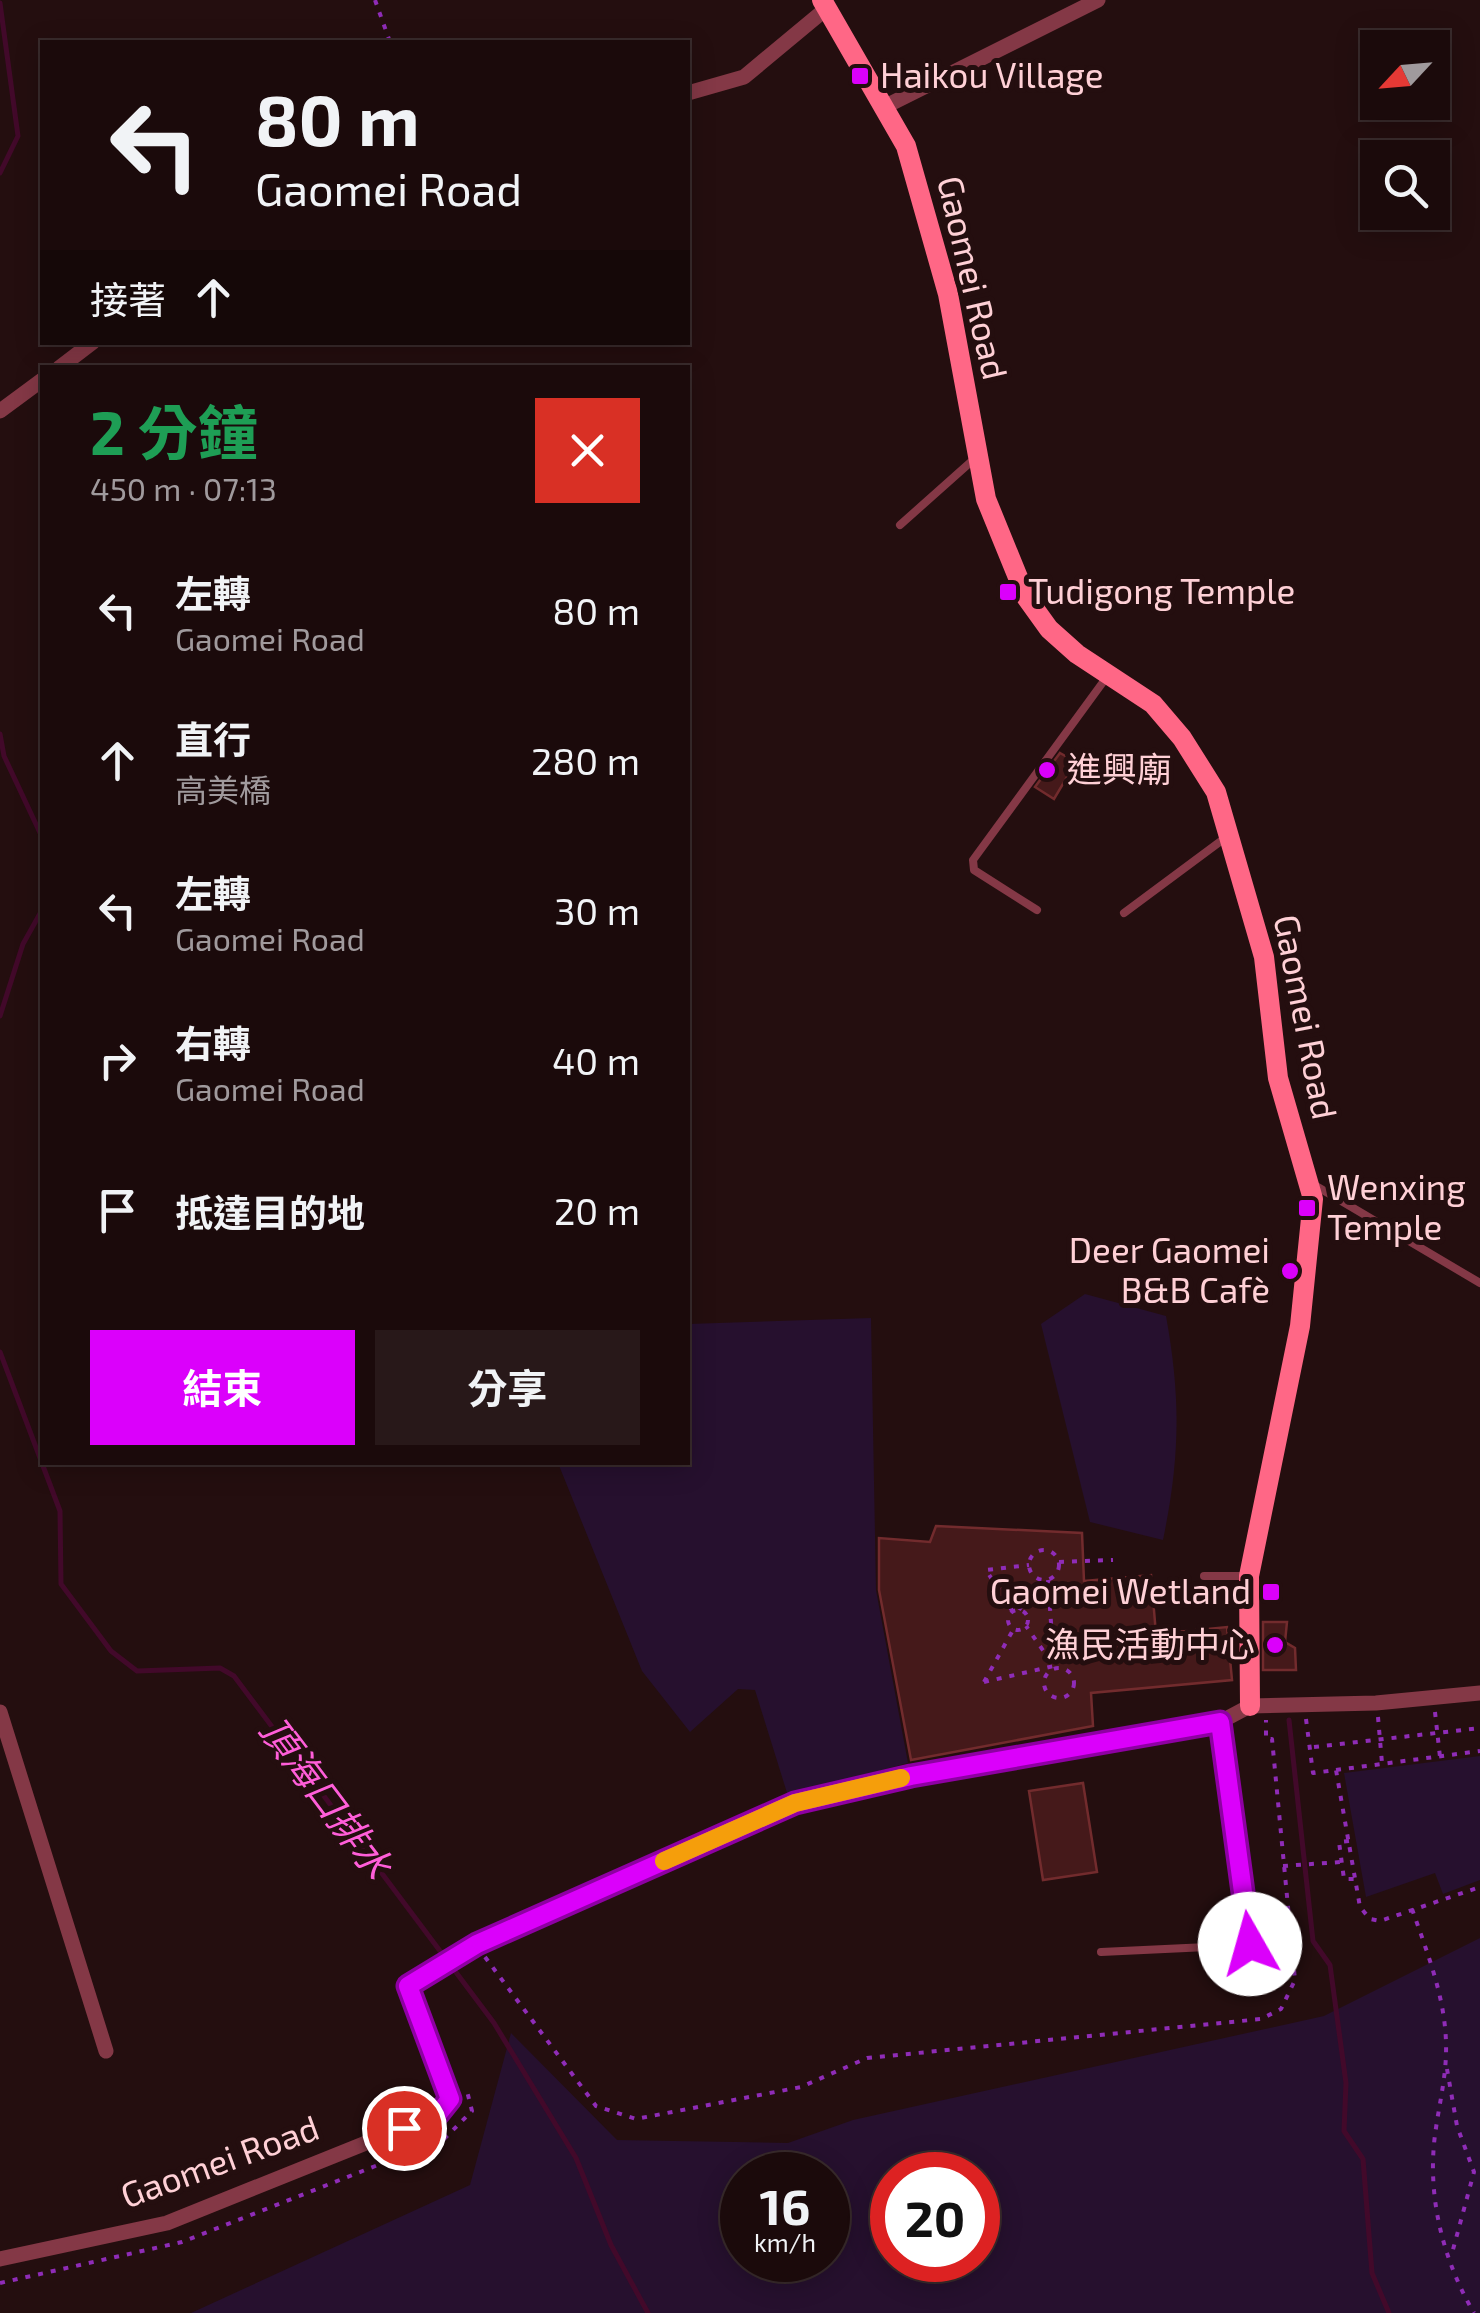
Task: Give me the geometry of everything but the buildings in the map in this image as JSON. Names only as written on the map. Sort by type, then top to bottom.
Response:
[{"type":"street","points":[[886,106],[1098,0]]},
{"type":"street","points":[[690,92],[744,77],[824,4]]},
{"type":"street","name":"Gaomei Road","points":[[824,4],[906,146],[948,294],[986,499],[1026,597],[1049,629],[1154,704],[1182,738],[1216,792],[1264,956],[1278,1078],[1313,1199],[1312,1240],[1300,1326],[1249,1576],[1250,1706]]},
{"type":"street","points":[[63,365],[89,345]]},
{"type":"street","points":[[0,411],[40,381]]},
{"type":"street","points":[[480,1950],[795,1803],[911,1776],[1220,1722],[1250,1706],[1480,1693]]},
{"type":"street","points":[[0,1712],[106,2051]]},
{"type":"street","name":"Gaomei Road","points":[[0,2260],[166,2223],[438,2114],[450,2099],[408,1986],[480,1950]]},
{"type":"lane","points":[[900,525],[977,456]]},
{"type":"lane","points":[[1037,910],[974,870],[973,860],[1109,675]]},
{"type":"lane","points":[[1124,914],[1164,880],[1228,836]]},
{"type":"lane","points":[[1308,1182],[1480,1282]]},
{"type":"lane","points":[[1204,1576],[1249,1576]]},
{"type":"lane","points":[[1101,1952],[1250,1944],[1220,1722]]},
{"type":"path","points":[[375,0],[389,40]]},
{"type":"path","points":[[1029,1565],[1032,1556],[1045,1550],[1059,1562],[1113,1560]]},
{"type":"path","points":[[1040,1579],[1048,1579],[1058,1571],[1059,1562]]},
{"type":"path","points":[[1029,1565],[1040,1579]]},
{"type":"path","points":[[1029,1565],[986,1570],[1016,1611],[1027,1614],[1026,1626],[1056,1667],[1073,1678],[1073,1688],[1062,1697],[1052,1696],[1045,1685],[1046,1676],[1056,1667]]},
{"type":"path","points":[[1014,1629],[1008,1621],[1040,1579]]},
{"type":"path","points":[[1048,1579],[1056,1667]]},
{"type":"path","points":[[1026,1626],[1014,1629],[984,1682],[1056,1667]]},
{"type":"path","points":[[1306,1705],[1312,1774],[1480,1752]]},
{"type":"path","points":[[480,1950],[596,2106],[636,2119],[801,2087],[867,2058],[1261,2019],[1281,2008],[1294,1980],[1272,1739],[1266,1739],[1266,1720]]},
{"type":"path","points":[[1314,1747],[1480,1728]]},
{"type":"path","points":[[1437,1733],[1440,1757]]},
{"type":"path","points":[[1380,1740],[1382,1764]]},
{"type":"path","points":[[1336,1770],[1360,1907],[1370,1919],[1380,1922],[1480,1887]]},
{"type":"path","points":[[1349,1841],[1339,1842],[1341,1862],[1344,1879],[1355,1879]]},
{"type":"path","points":[[1283,1866],[1341,1862]]},
{"type":"path","points":[[1412,1909],[1442,2008],[1446,2066],[1457,2126],[1474,2172],[1450,2261]]},
{"type":"path","points":[[1446,2066],[1434,2183],[1450,2261],[1474,2313]]},
{"type":"shaded area","points":[[1085,1294],[1166,1316],[1176,1428],[1173,1482],[1163,1540],[1090,1522],[1041,1324]]},
{"type":"shaded area","points":[[871,1318],[876,1590],[908,1763],[788,1796],[755,1690],[738,1689],[690,1732],[642,1671],[559,1465],[690,1465],[690,1324]]},
{"type":"shaded area","points":[[1480,1756],[1480,1880],[1443,1894],[1435,1873],[1366,1897],[1344,1773]]},
{"type":"shaded area","points":[[1480,1938],[1480,2313],[191,2313],[470,2185],[511,2033],[617,2140],[788,2143],[853,2120],[1324,2016]]},
{"type":"waterway","name":"頂海口排水","points":[[0,3],[18,136],[0,173]]},
{"type":"waterway","name":"頂海口排水","points":[[0,734],[4,756],[40,833]]},
{"type":"waterway","name":"頂海口排水","points":[[0,1016],[23,944],[40,914]]},
{"type":"waterway","name":"頂海口排水","points":[[0,1352],[40,1458]]},
{"type":"waterway","name":"頂海口排水","points":[[43,1465],[60,1511],[61,1584],[111,1651],[137,1671],[220,1668],[234,1676],[494,2023],[576,2158],[611,2245],[648,2313]]},
{"type":"waterway","points":[[1289,1720],[1313,1941],[1330,1965],[1346,2083],[1344,2131],[1363,2159],[1372,2273],[1389,2313]]},
{"type":"slow traffic","points":[[664,1861],[795,1803],[901,1778]]},
{"type":"place","name":"Haikou Village","points":[[860,76]]},
{"type":"place","name":"Tudigong Temple","points":[[1008,592]]},
{"type":"place","name":"進興廟","points":[[1047,770]]},
{"type":"place","name":"Wenxing Temple","points":[[1307,1208]]},
{"type":"place","name":"Deer Gaomei B&B Cafè","points":[[1290,1271]]},
{"type":"place","name":"Gaomei Wetland","points":[[1271,1592]]},
{"type":"place","name":"漁民活動中心","points":[[1275,1645]]},
{"type":"route","points":[[404,2128],[438,2114],[450,2099],[408,1986],[477,1944],[795,1803],[911,1776],[1220,1722],[1250,1944]]}]
